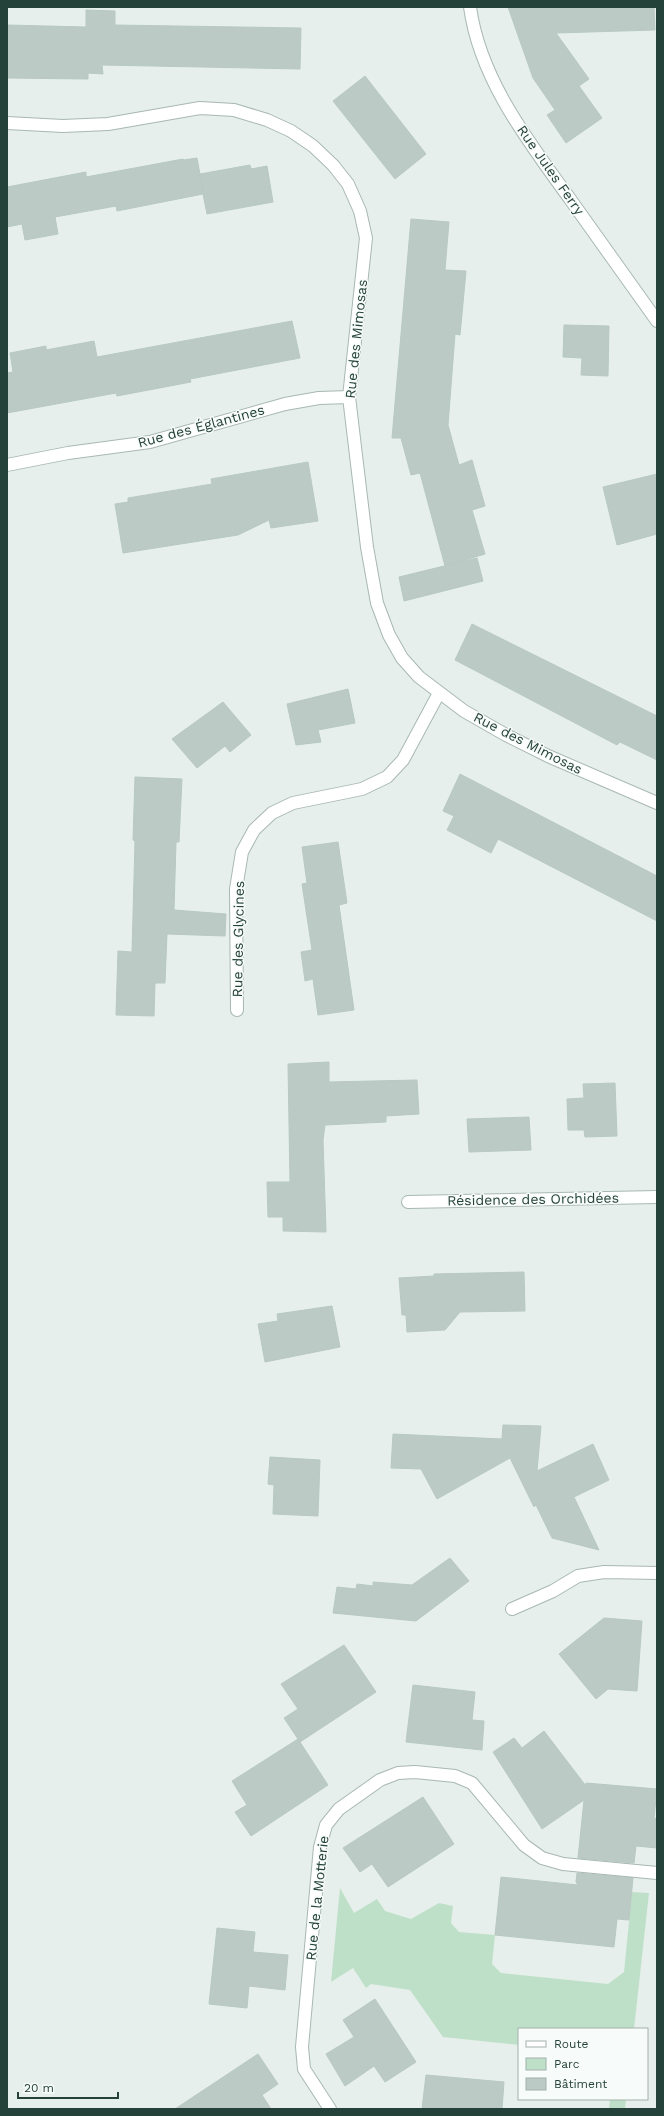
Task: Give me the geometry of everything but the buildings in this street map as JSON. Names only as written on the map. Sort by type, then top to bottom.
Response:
[{"type":"street","name":"Rue Jules Ferry","points":[[470,7],[479,46],[505,104],[536,152],[657,321]]},
{"type":"street","name":"Rue des Mimosas","points":[[7,123],[63,126],[108,124],[200,108],[234,110],[273,122],[291,131],[313,146],[333,165],[348,184],[360,211],[366,238],[349,397],[359,486],[377,603],[389,635],[402,658],[419,677],[464,711],[506,735],[657,803]]},
{"type":"street","name":"Rue des Églantines","points":[[7,465],[68,453],[150,442],[285,404],[319,398],[349,397]]},
{"type":"street","name":"Rue des Glycines","points":[[236,1010],[236,889],[242,852],[254,830],[272,812],[293,803],[362,789],[387,777],[403,760],[439,693]]},
{"type":"street","name":"Résidence des Orchidées","points":[[408,1202],[657,1197]]},
{"type":"street","points":[[512,1609],[553,1591],[578,1576],[604,1572],[657,1573]]},
{"type":"street","name":"Rue de la Motterie","points":[[330,2109],[304,2069],[302,2047],[320,1847],[326,1825],[332,1816],[347,1803],[380,1780],[398,1773],[415,1772],[456,1776],[472,1783],[524,1845],[542,1858],[563,1864],[657,1873]]},
{"type":"green space","points":[[340,1888],[354,1913],[377,1899],[385,1911],[411,1919],[439,1903],[453,1906],[451,1923],[459,1932],[495,1935],[492,1964],[501,1973],[608,1984],[624,1972],[632,1892],[649,1893],[634,2028],[518,2028],[518,2045],[443,2037],[410,1990],[371,1984],[366,1988],[353,1968],[331,1982]]},
{"type":"green space","points":[[610,2100],[626,2100],[625,2109],[609,2109]]}]
